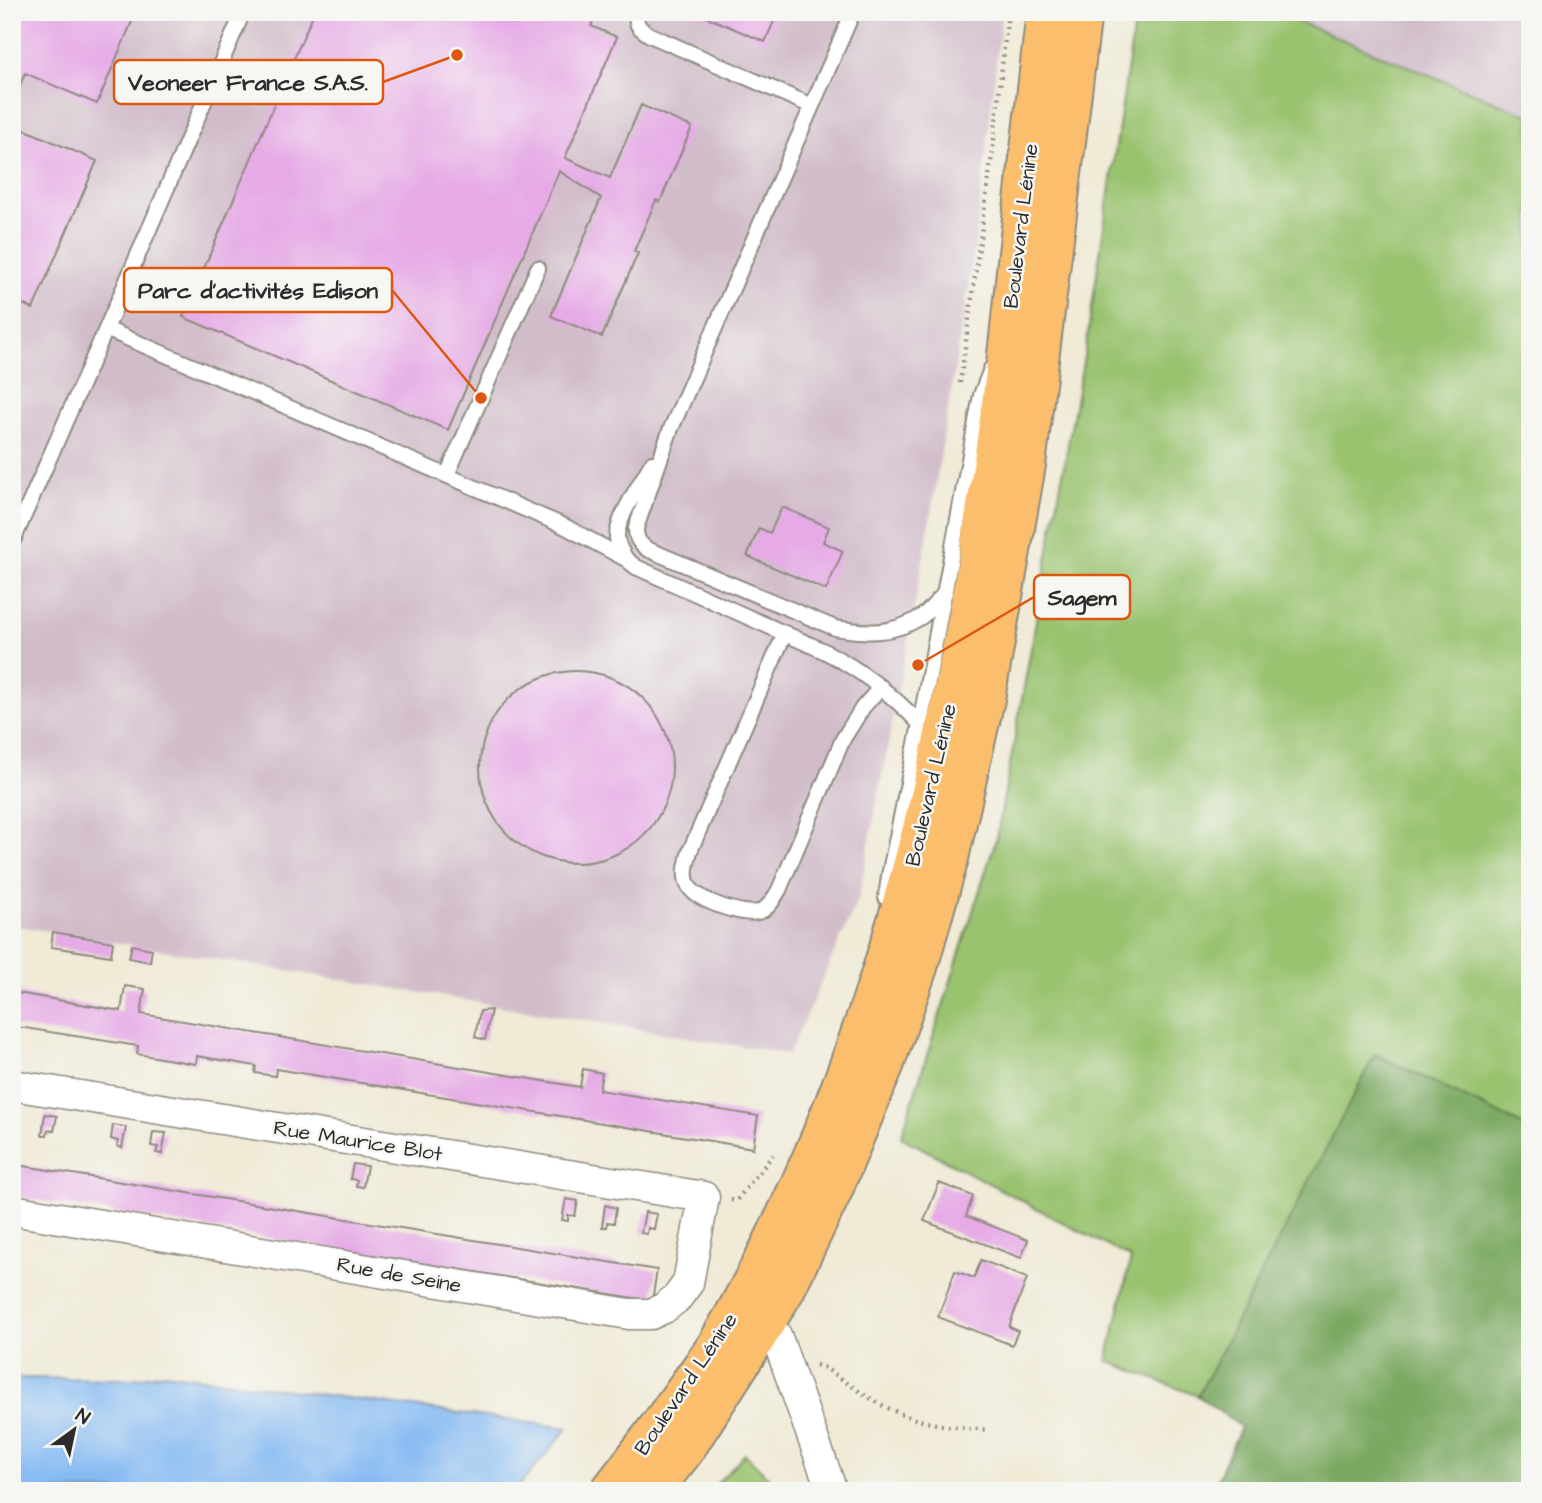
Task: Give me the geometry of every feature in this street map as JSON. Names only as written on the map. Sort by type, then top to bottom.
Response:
[{"type":"main road","name":"Boulevard Lénine","points":[[610,1491],[652,1438],[715,1348],[757,1272],[817,1147],[856,1050],[895,929],[929,804],[976,572],[999,424],[1046,12]]},
{"type":"main road","name":"Boulevard Lénine","points":[[652,1491],[774,1340],[785,1290],[832,1192],[885,1063],[918,967],[949,858],[985,699],[1026,465],[1082,12]]},
{"type":"street","name":"Rue Maurice Blot","points":[[12,1085],[704,1197]]},
{"type":"street","name":"Rue de Seine","points":[[12,1210],[629,1314],[651,1314],[664,1308],[688,1283],[704,1197]]},
{"type":"street","points":[[774,1340],[832,1491]]},
{"type":"lane","points":[[12,543],[243,12]]},
{"type":"lane","points":[[637,12],[636,21],[640,28],[650,35],[812,106]]},
{"type":"lane","points":[[853,12],[670,432],[636,528],[636,536],[640,544],[647,549],[835,628],[865,633],[884,631],[922,616],[945,593]]},
{"type":"lane","points":[[447,475],[538,268]]},
{"type":"lane","points":[[872,998],[889,876],[981,395],[1012,312]]},
{"type":"lane","points":[[106,329],[565,526],[636,567],[846,663],[896,699],[920,724]]},
{"type":"lane","points":[[626,559],[620,550],[618,528],[670,432]]},
{"type":"lane","points":[[785,634],[690,851],[685,873],[690,889],[702,898],[752,914],[770,906],[843,739],[863,707],[881,687]]},
{"type":"path","points":[[959,391],[993,148],[1008,12]]},
{"type":"path","points":[[704,1197],[736,1201],[774,1154]]},
{"type":"path","points":[[774,1340],[890,1409],[939,1426],[989,1430]]},
{"type":"shaded area","points":[[12,12],[1002,12],[975,246],[925,550],[859,897],[789,1054],[12,925]]},
{"type":"shaded area","points":[[1275,12],[1530,12],[1530,116],[1525,114]]},
{"type":"green space","points":[[1136,12],[1275,12],[1530,116],[1530,1129],[1375,1055],[1198,1396],[1107,1361],[1131,1258],[901,1137],[997,836],[1087,340]]},
{"type":"green space","points":[[1375,1054],[1530,1129],[1530,1491],[1212,1491],[1241,1427],[1198,1396]]},
{"type":"green space","points":[[745,1454],[782,1491],[710,1491]]},
{"type":"water","points":[[164,1373],[568,1428],[515,1491],[12,1491],[12,1378],[132,1379]]},
{"type":"building","points":[[12,12],[136,12],[97,104],[25,73],[12,104]]},
{"type":"building","points":[[314,12],[597,12],[591,26],[617,37],[565,158],[610,178],[641,105],[692,127],[660,202],[656,200],[634,251],[638,253],[602,337],[551,316],[601,198],[559,171],[448,430],[183,317]]},
{"type":"building","points":[[695,12],[778,12],[765,42]]},
{"type":"building","points":[[12,124],[97,161],[33,309],[12,299]]},
{"type":"building","points":[[12,326],[20,329],[12,348]]},
{"type":"building","points":[[782,507],[829,527],[823,542],[843,551],[826,590],[747,556],[759,528],[770,533]]},
{"type":"building","points":[[576,671],[613,678],[644,699],[665,730],[672,767],[665,804],[644,835],[613,856],[576,863],[539,856],[508,835],[487,804],[480,767],[487,730],[508,699],[539,678]]},
{"type":"building","points":[[53,932],[113,942],[111,956],[51,947]]},
{"type":"building","points":[[132,945],[152,949],[150,962],[129,958]]},
{"type":"building","points":[[125,986],[145,989],[141,1014],[580,1087],[583,1069],[602,1073],[599,1090],[758,1116],[753,1148],[276,1069],[275,1076],[255,1073],[256,1066],[197,1056],[196,1064],[137,1054],[138,1046],[12,1026],[12,992],[121,1011]]},
{"type":"building","points":[[491,1010],[485,1040],[475,1037],[480,1011]]},
{"type":"building","points":[[45,1114],[57,1116],[54,1131],[48,1130],[47,1135],[42,1135]]},
{"type":"building","points":[[113,1125],[126,1127],[122,1148],[117,1146],[118,1141],[111,1139]]},
{"type":"building","points":[[153,1132],[166,1133],[162,1154],[156,1153],[158,1147],[151,1146]]},
{"type":"building","points":[[12,1164],[657,1270],[652,1301],[12,1196]]},
{"type":"building","points":[[353,1164],[367,1166],[363,1187],[356,1186],[357,1180],[350,1179]]},
{"type":"building","points":[[939,1183],[973,1196],[966,1216],[1028,1240],[1021,1258],[924,1221]]},
{"type":"building","points":[[566,1199],[578,1201],[575,1216],[568,1215],[568,1221],[562,1220]]},
{"type":"building","points":[[605,1205],[616,1208],[614,1223],[607,1222],[607,1227],[602,1227]]},
{"type":"building","points":[[645,1212],[657,1214],[654,1229],[648,1228],[647,1234],[641,1233]]},
{"type":"building","points":[[981,1260],[1027,1278],[1009,1327],[1018,1331],[1012,1345],[938,1317],[955,1271],[974,1278]]},
{"type":"place","name":"Veoneer France S.A.S.","points":[[457,55]]},
{"type":"place","name":"Parc d'activités Edison","points":[[481,398]]},
{"type":"place","name":"Sagem","points":[[918,665]]}]
